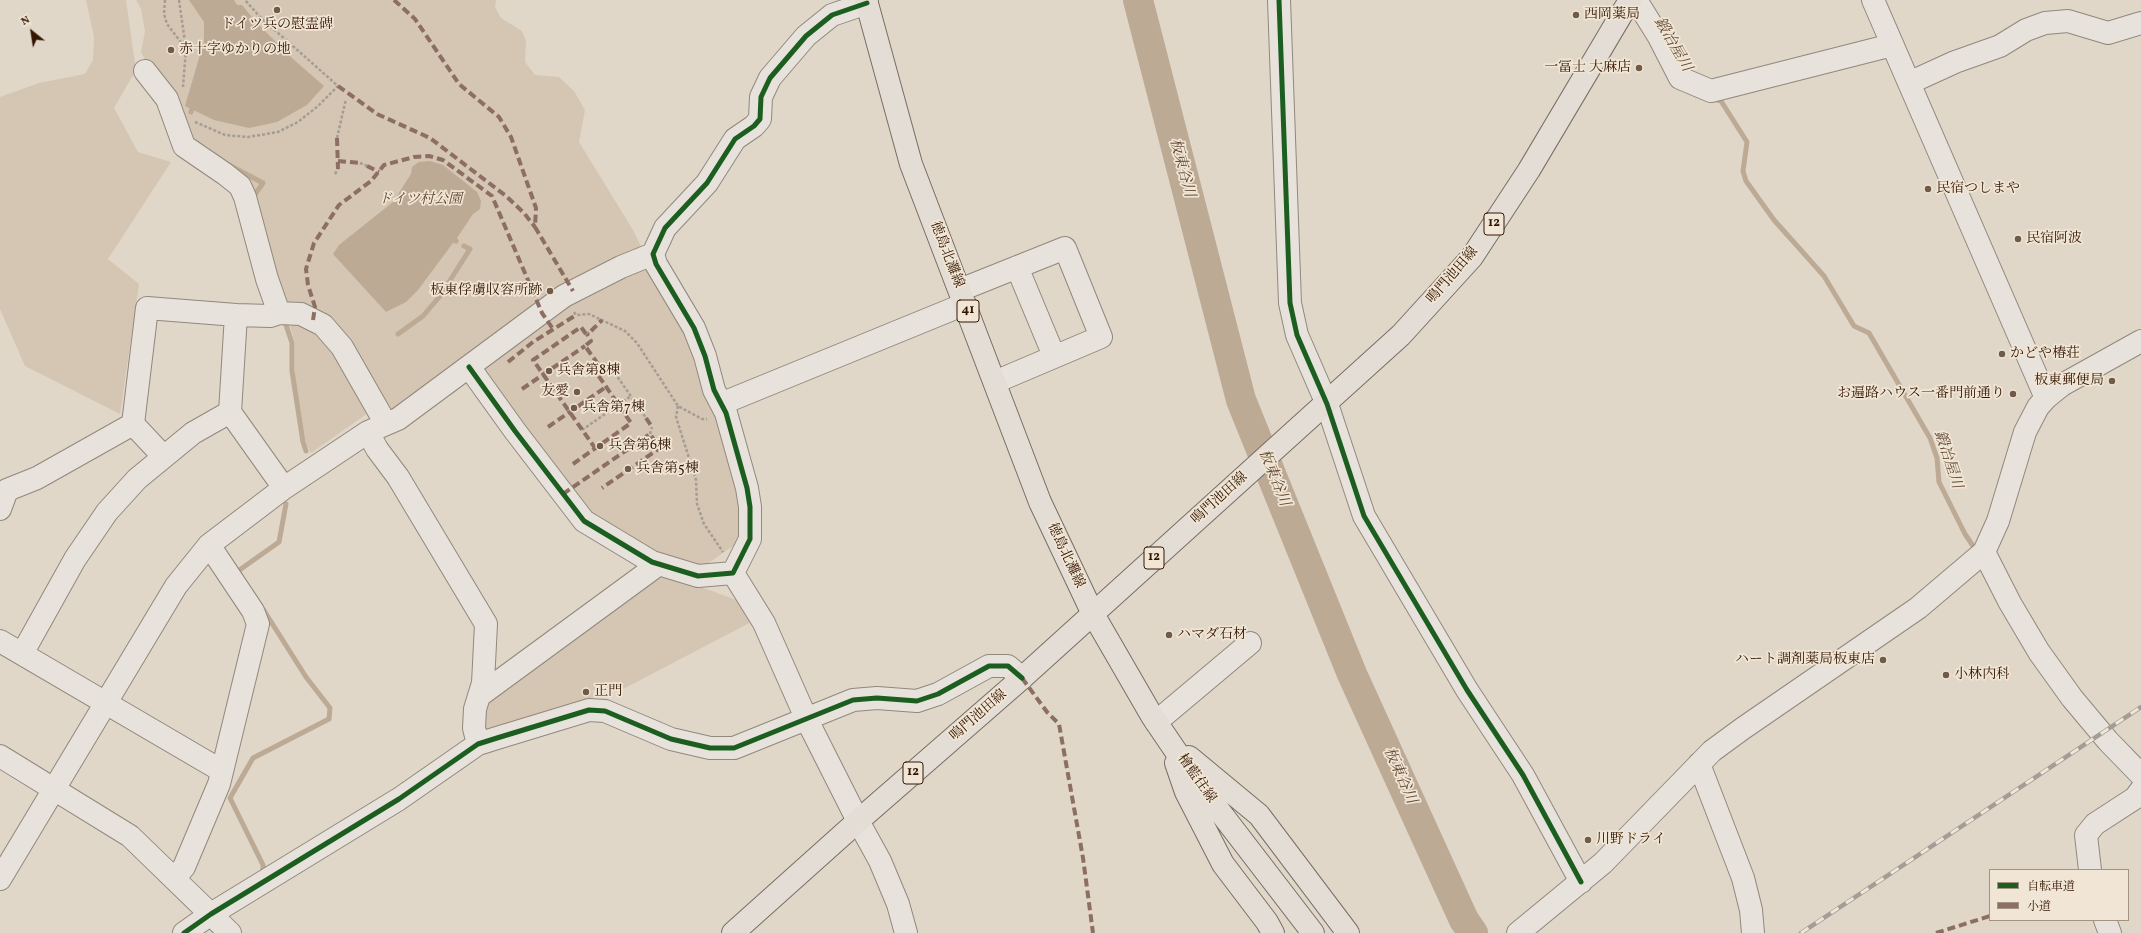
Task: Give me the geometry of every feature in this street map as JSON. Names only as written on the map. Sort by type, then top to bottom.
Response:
[{"type":"main road","name":"鳴門池田線","points":[[733,933],[858,821],[1022,678],[1401,335],[1472,257],[1529,170],[1630,0]]},
{"type":"main road","name":"徳島北灘線","points":[[866,2],[887,83],[911,164],[1040,502],[1093,614]]},
{"type":"main road","name":"檜藍住線","points":[[1093,614],[1162,731],[1235,832],[1313,933]]},
{"type":"main road","points":[[1162,731],[1186,792],[1223,864],[1267,922],[1273,933]]},
{"type":"main road","points":[[1162,731],[1259,815],[1348,933]]},
{"type":"street","points":[[1279,0],[1290,303],[1297,335],[1321,409],[1364,516],[1442,649],[1523,775],[1576,885]]},
{"type":"street","points":[[1636,0],[1659,37],[1680,78],[1711,91],[1892,45]]},
{"type":"street","points":[[1873,0],[2046,398]]},
{"type":"street","points":[[733,572],[750,538],[750,507],[747,488],[724,408],[714,390],[705,356],[694,328],[656,264],[653,254],[665,228],[707,183],[735,139],[754,126],[760,119],[761,97],[770,78],[806,36],[832,15],[866,2]]},
{"type":"street","points":[[1909,83],[1955,62],[2000,46],[2026,30],[2045,22],[2068,21],[2108,33],[2141,23]]},
{"type":"street","points":[[145,71],[167,99],[184,146],[240,186],[245,197],[267,279],[279,313]]},
{"type":"street","points":[[724,408],[962,297],[1017,267],[1066,248],[1100,337],[995,382]]},
{"type":"street","points":[[1,876],[176,586],[209,545],[284,488],[377,428],[398,419],[564,296],[621,267],[653,254]]},
{"type":"street","points":[[1017,267],[1054,356]]},
{"type":"street","points":[[133,424],[147,308],[236,315],[270,316],[279,313],[301,314],[323,325],[342,347],[377,428],[377,449],[398,477],[486,624],[483,683],[479,696],[474,728],[478,744]]},
{"type":"street","points":[[236,315],[230,412],[284,488]]},
{"type":"street","points":[[1518,933],[1603,863],[1699,764],[1742,729],[1918,608],[1984,552],[1998,521],[2025,432],[2038,407],[2046,398],[2062,386],[2141,341]]},
{"type":"street","points":[[469,367],[515,431],[584,521],[652,562],[698,576],[733,572]]},
{"type":"street","points":[[22,654],[75,559],[107,512],[137,479],[163,456],[193,433],[230,412]]},
{"type":"street","points":[[133,424],[163,456]]},
{"type":"street","points":[[2,497],[133,424]]},
{"type":"street","points":[[175,878],[184,867],[219,784],[258,624],[253,611],[209,545]]},
{"type":"street","points":[[1984,552],[2010,603],[2039,652],[2072,698],[2108,741],[2141,775]]},
{"type":"street","points":[[479,696],[659,564]]},
{"type":"street","points":[[733,572],[764,623],[806,718],[880,861],[898,904],[906,933]]},
{"type":"street","points":[[0,641],[222,771]]},
{"type":"street","points":[[1162,731],[1250,643]]},
{"type":"street","points":[[184,933],[211,914],[399,799],[478,744],[589,710],[605,711],[671,739],[710,748],[734,748],[853,700],[877,698],[918,701],[938,694],[989,666],[1008,666],[1022,678]]},
{"type":"street","points":[[0,756],[55,788],[130,836],[230,933]]},
{"type":"street","points":[[1699,764],[1743,878],[1751,910],[1753,933]]},
{"type":"street","points":[[2090,869],[2086,835],[2095,824],[2135,798],[2141,790]]},
{"type":"street","points":[[2105,921],[2110,933]]},
{"type":"path","points":[[165,0],[164,14],[167,24],[186,49]]},
{"type":"path","points":[[179,0],[186,49],[182,91]]},
{"type":"path","points":[[176,124],[194,120],[206,128],[225,135],[248,137],[278,132],[298,122],[318,106],[338,86],[260,17],[245,0]]},
{"type":"path","points":[[336,138],[346,99]]},
{"type":"path","points":[[360,163],[366,166]]},
{"type":"path","points":[[336,174],[338,169]]},
{"type":"path","points":[[564,296],[576,315],[589,314],[625,331],[637,343],[678,406],[702,419],[707,419],[724,408]]},
{"type":"path","points":[[587,334],[591,331]]},
{"type":"path","points":[[612,369],[646,418]]},
{"type":"path","points":[[582,430],[631,396]]},
{"type":"path","points":[[678,406],[676,417],[696,480],[697,504],[704,524],[724,553],[733,572]]},
{"type":"path","points":[[650,434],[652,427]]},
{"type":"green space","points":[[86,0],[126,0],[136,70],[114,108],[138,152],[171,162],[108,259],[139,284],[120,414],[25,366],[0,309],[0,97],[39,83],[85,74],[93,60],[94,37]]},
{"type":"green space","name":"ドイツ村公園","points":[[136,0],[496,0],[495,7],[501,18],[522,31],[526,41],[525,62],[535,75],[559,77],[574,91],[585,110],[579,142],[633,230],[652,269],[688,331],[739,472],[745,538],[701,568],[650,551],[593,516],[471,354],[393,410],[368,413],[311,453],[306,444],[295,378],[295,343],[248,187],[190,145],[141,52],[145,31],[141,9]]},
{"type":"green space","points":[[664,575],[674,577],[742,602],[755,620],[625,688],[616,685],[609,688],[602,686],[592,691],[596,696],[490,736],[479,724],[479,708],[643,581]]},
{"type":"shaded area","points":[[189,0],[234,0],[237,5],[242,5],[256,22],[293,59],[324,86],[307,105],[277,122],[249,128],[214,120],[185,106],[204,41],[204,22]]},
{"type":"shaded area","points":[[430,161],[443,165],[477,192],[481,201],[480,209],[473,214],[457,238],[459,241],[457,244],[453,243],[418,290],[406,302],[386,312],[333,254],[339,245],[393,202],[411,174],[412,167],[419,162]]},
{"type":"waterway","name":"板東谷川","points":[[1138,0],[1241,400],[1352,674],[1464,920],[1473,933]]},
{"type":"waterway","name":"鍛冶屋川","points":[[1714,99],[1721,101],[1747,142],[1743,171],[1746,181],[1774,220],[1824,276],[1854,326],[1869,333],[1930,438],[1937,458],[1939,482],[1965,534],[1977,552]]},
{"type":"waterway","points":[[229,165],[263,183],[256,193]]},
{"type":"waterway","points":[[398,334],[423,316],[440,296],[470,249],[464,246]]},
{"type":"waterway","points":[[286,325],[292,343],[292,371],[303,442],[306,451]]},
{"type":"waterway","points":[[241,576],[238,571],[279,542],[286,504]]},
{"type":"waterway","points":[[261,874],[263,873],[263,865],[230,798],[253,758],[329,719],[330,708],[306,677],[263,609]]},
{"type":"railway","points":[[1801,933],[2141,707]]},
{"type":"marked path","points":[[394,0],[415,19],[459,84],[499,117],[511,137],[536,208],[535,227],[573,291]]},
{"type":"marked path","points":[[338,86],[377,114],[430,138],[506,196],[524,213],[535,227]]},
{"type":"marked path","points":[[337,138],[338,169]]},
{"type":"marked path","points":[[313,320],[315,307],[308,285],[306,269],[314,243],[339,205],[371,181],[384,165],[414,157],[429,156],[443,160],[492,196],[542,313],[553,329]]},
{"type":"marked path","points":[[338,161],[360,163]]},
{"type":"marked path","points":[[367,166],[379,172]]},
{"type":"marked path","points":[[508,362],[533,342],[576,315]]},
{"type":"marked path","points":[[591,331],[602,320]]},
{"type":"marked path","points":[[586,334],[581,327],[533,360],[595,448]]},
{"type":"marked path","points":[[573,464],[631,423],[598,375],[603,371],[585,346],[591,341],[587,334]]},
{"type":"marked path","points":[[522,389],[585,346]]},
{"type":"marked path","points":[[548,427],[606,387]]},
{"type":"marked path","points":[[646,418],[652,427]]},
{"type":"marked path","points":[[563,494],[650,434],[660,448],[602,488]]},
{"type":"marked path","points":[[1022,678],[1047,712],[1059,724],[1083,858],[1093,933]]},
{"type":"marked path","points":[[1936,933],[1989,916]]},
{"type":"cycle path","points":[[1279,0],[1290,303],[1297,335],[1327,404],[1364,516],[1467,690],[1523,775],[1581,882]]},
{"type":"cycle path","points":[[469,367],[515,431],[584,521],[652,562],[698,576],[733,573],[750,539],[750,507],[747,488],[726,413],[714,390],[705,356],[694,328],[656,264],[653,254],[665,228],[707,183],[735,139],[754,126],[760,119],[761,97],[770,78],[806,36],[832,15],[867,3]]},
{"type":"cycle path","points":[[184,933],[211,914],[399,799],[478,744],[589,710],[605,711],[671,739],[710,748],[734,748],[853,700],[877,698],[917,701],[938,694],[989,666],[1008,666],[1022,678]]},
{"type":"place","name":"ドイツ兵の慰霊碑","points":[[277,10]]},
{"type":"place","name":"西岡薬局","points":[[1576,15]]},
{"type":"place","name":"赤十字ゆかりの地","points":[[171,50]]},
{"type":"place","name":"一冨士 大麻店","points":[[1639,68]]},
{"type":"place","name":"民宿つしまや","points":[[1928,189]]},
{"type":"place","name":"民宿阿波","points":[[2018,239]]},
{"type":"place","name":"板東俘虜収容所跡","points":[[550,291]]},
{"type":"place","name":"かどや椿荘","points":[[2002,354]]},
{"type":"place","name":"兵舎第8棟","points":[[549,371]]},
{"type":"place","name":"板東郵便局","points":[[2112,381]]},
{"type":"place","name":"友愛","points":[[577,392]]},
{"type":"place","name":"お遍路ハウス一番門前通り","points":[[2013,394]]},
{"type":"place","name":"兵舎第7棟","points":[[574,408]]},
{"type":"place","name":"兵舎第6棟","points":[[600,446]]},
{"type":"place","name":"兵舎第5棟","points":[[628,469]]},
{"type":"place","name":"ハマダ石材","points":[[1169,635]]},
{"type":"place","name":"ハート調剤薬局板東店","points":[[1883,660]]},
{"type":"place","name":"小林内科","points":[[1946,675]]},
{"type":"place","name":"正門","points":[[586,692]]},
{"type":"place","name":"川野ドライ","points":[[1588,840]]}]
